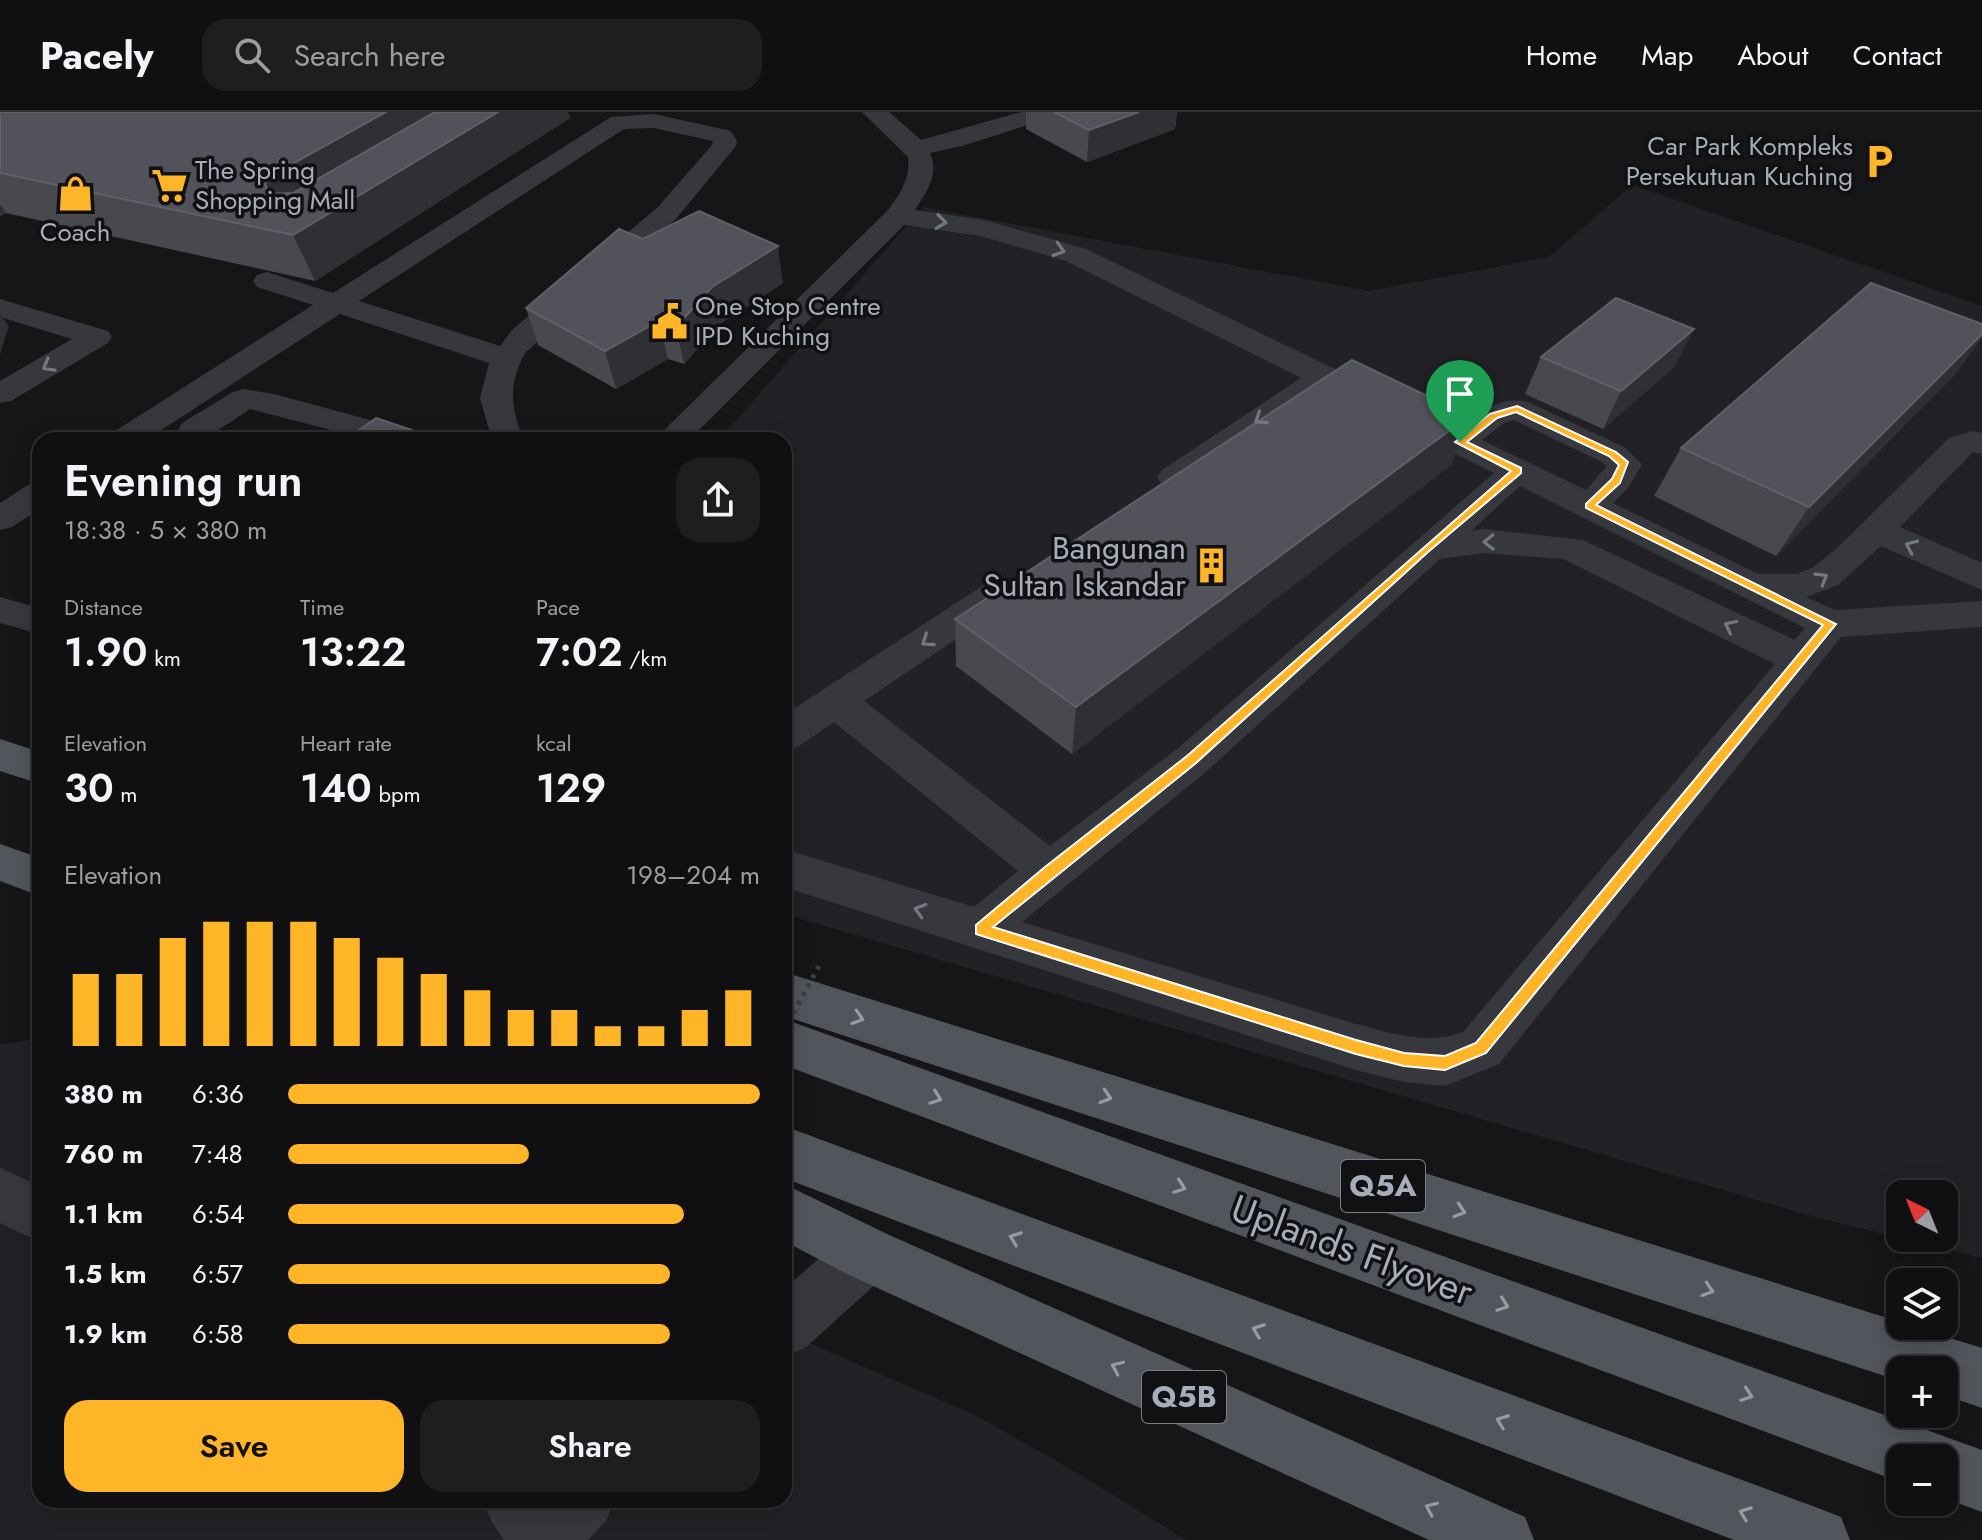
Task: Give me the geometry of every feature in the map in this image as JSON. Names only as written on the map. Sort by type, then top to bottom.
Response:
[{"type":"main road","points":[[0,755],[32,765]]},
{"type":"main road","points":[[0,862],[32,874]]},
{"type":"main road","name":"Q5A","points":[[802,979],[1982,1378]]},
{"type":"main road","name":"Uplands Flyover","points":[[792,1045],[1886,1446]]},
{"type":"main road","points":[[792,1155],[1818,1540]]},
{"type":"main road","name":"Q5B","points":[[792,1215],[867,1254],[1502,1540]]},
{"type":"main road","points":[[1958,1472],[1982,1481]]},
{"type":"street","points":[[678,432],[898,216],[922,177],[923,163],[917,148],[874,112]]},
{"type":"street","points":[[917,148],[953,141],[1045,112]]},
{"type":"street","points":[[179,428],[341,303],[619,122],[654,121],[722,136],[724,146],[667,213],[523,336],[505,358],[494,386],[498,422],[504,432]]},
{"type":"street","points":[[898,216],[984,228],[1076,255],[1751,586],[1815,642]]},
{"type":"street","points":[[267,281],[505,358]]},
{"type":"street","points":[[0,308],[97,337],[0,394]]},
{"type":"street","points":[[1145,496],[1325,376]]},
{"type":"street","points":[[179,428],[244,399],[312,414],[353,432]]},
{"type":"street","points":[[1460,442],[1493,416],[1517,409],[1601,448],[1625,464],[1616,481],[1590,506]]},
{"type":"street","points":[[1751,586],[1783,589],[1808,586],[1827,578],[1961,445],[1973,441],[1982,444]]},
{"type":"street","points":[[981,929],[1192,760],[1517,471]]},
{"type":"street","points":[[0,519],[32,498]]},
{"type":"street","points":[[1876,530],[1982,578]]},
{"type":"street","points":[[1425,550],[1483,541],[1570,548],[1815,642],[1982,614]]},
{"type":"street","points":[[792,730],[1030,572]]},
{"type":"street","points":[[0,610],[32,619]]},
{"type":"street","points":[[792,870],[1356,1047],[1404,1059],[1445,1063],[1481,1048],[1815,642]]},
{"type":"street","points":[[836,701],[1050,871]]},
{"type":"street","points":[[0,1195],[32,1210]]},
{"type":"street","points":[[792,1320],[867,1254]]},
{"type":"street","points":[[520,1508],[543,1540],[575,1508]]},
{"type":"path","points":[[792,1008],[802,979]]},
{"type":"shaded area","points":[[1632,185],[1982,306],[1982,1258],[1958,1252],[1958,1180],[1886,1180],[1886,1235],[1818,1218],[792,916],[792,432],[726,432],[923,207],[1369,291],[1549,257]]},
{"type":"shaded area","points":[[32,1039],[32,1508],[792,1508],[792,1335],[977,1416],[1186,1540],[0,1540],[0,1045]]},
{"type":"building","name":"The Spring Shopping Mall","points":[[0,112],[386,112],[269,177],[265,184],[270,194],[293,193],[435,112],[498,112],[293,235],[0,173]]},
{"type":"building","points":[[1054,112],[1139,112],[1089,130]]},
{"type":"building","points":[[699,211],[778,246],[712,287],[676,327],[659,321],[605,351],[526,308],[619,229],[643,239]]},
{"type":"building","points":[[1871,283],[1982,324],[1982,334],[1809,507],[1681,448]]},
{"type":"building","points":[[1616,298],[1694,329],[1621,391],[1541,357]]},
{"type":"building","name":"Bangunan Sultan Iskandar","points":[[1352,360],[1469,416],[1076,707],[955,619]]},
{"type":"building","points":[[376,418],[418,432],[356,432]]},
{"type":"place","name":"Car Park Kompleks Persekutuan Kuching","points":[[1879,161]]},
{"type":"place","name":"The Spring Shopping Mall","points":[[169,185]]},
{"type":"place","name":"Coach","points":[[75,193]]},
{"type":"place","name":"One Stop Centre IPD Kuching","points":[[669,321]]},
{"type":"place","name":"Bangunan Sultan Iskandar","points":[[1212,566]]},
{"type":"route","points":[[1517,409],[1612,454],[1625,464],[1616,481],[1590,506],[1830,624],[1481,1048],[1445,1063],[1404,1059],[1356,1047],[981,929],[1192,760],[1517,471],[1460,442],[1493,416],[1517,409]]}]
